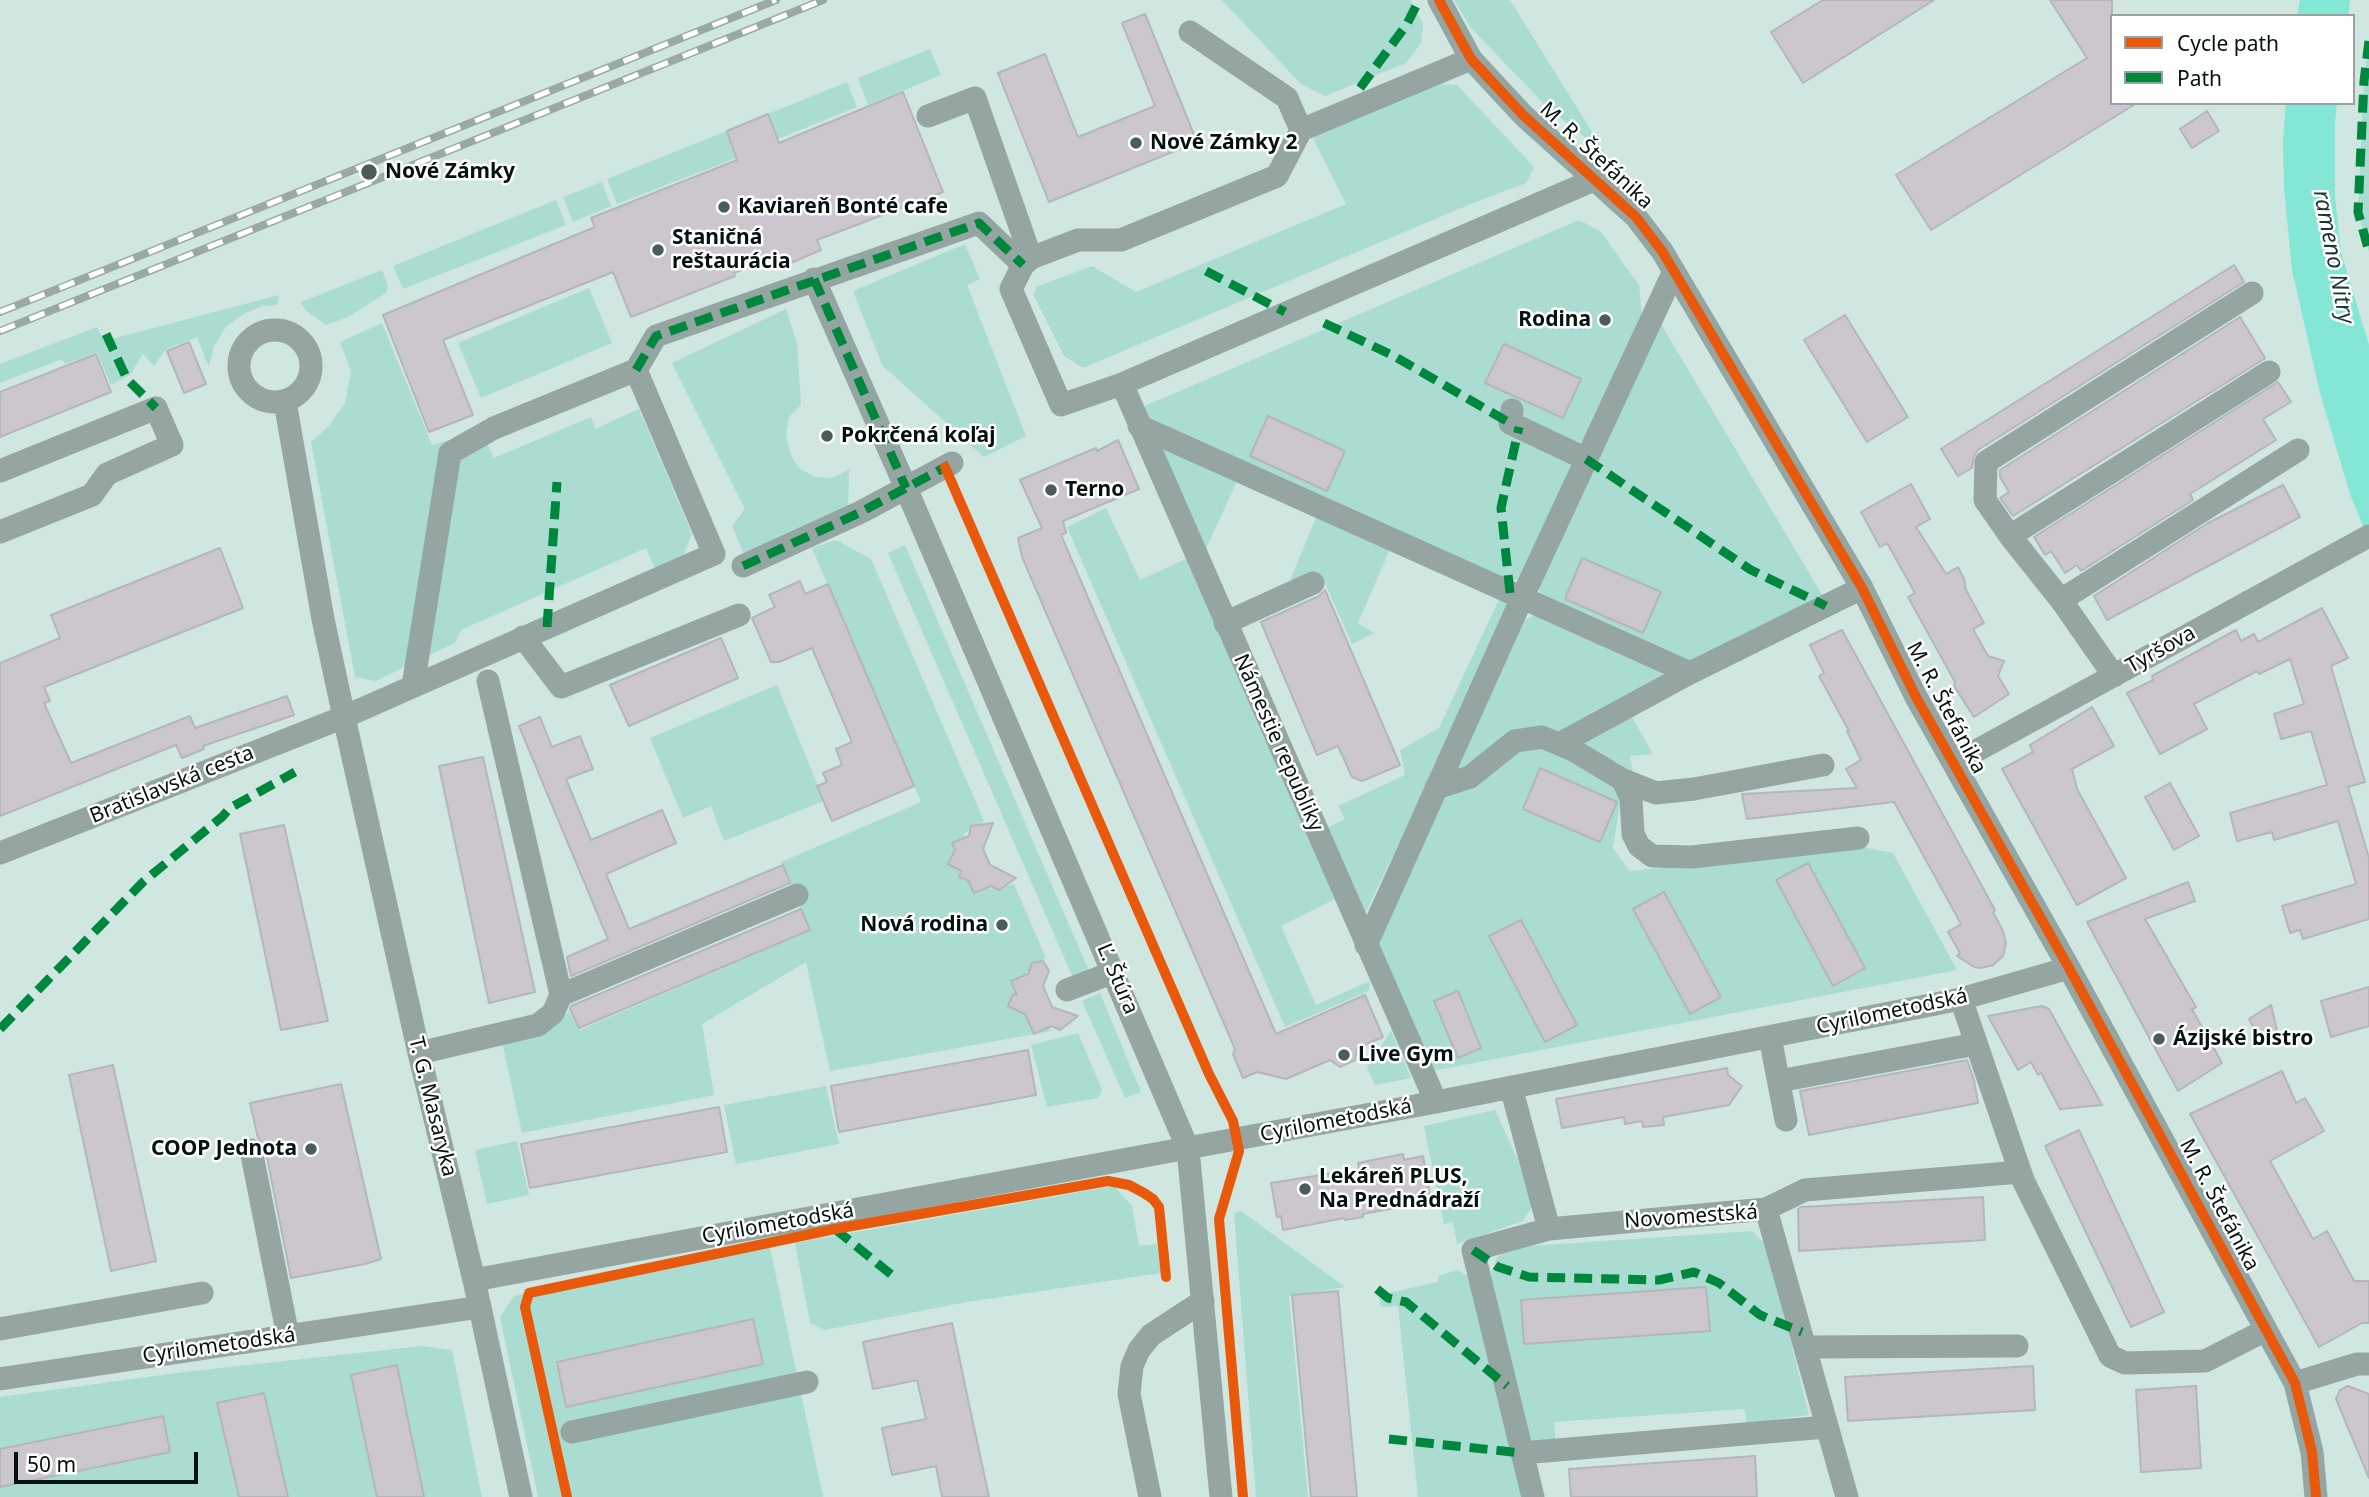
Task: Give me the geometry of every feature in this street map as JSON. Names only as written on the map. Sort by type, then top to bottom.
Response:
[{"type":"street","name":"M. R. Štefánika","points":[[1438,0],[1471,59],[1523,115],[1636,217],[1674,271],[1862,588],[1916,697],[2070,968],[2295,1383],[2312,1452],[2316,1497]]},
{"type":"street","points":[[1190,32],[1287,98],[1301,130]]},
{"type":"street","points":[[1471,59],[1301,130],[1277,176],[1121,240],[1078,240],[1027,261],[1011,289],[1061,405],[1122,384],[1596,179]]},
{"type":"street","points":[[928,116],[975,98],[1027,261]]},
{"type":"street","points":[[413,685],[450,453],[494,428],[636,370],[656,336],[979,223],[1027,261]]},
{"type":"street","points":[[1366,945],[1522,598],[1674,271]]},
{"type":"street","points":[[814,279],[906,488]]},
{"type":"street","points":[[2114,676],[1985,499],[1986,461],[2252,293]]},
{"type":"street","name":"Bratislavská cesta","points":[[0,853],[344,717],[714,554],[636,370]]},
{"type":"street","points":[[2010,536],[2269,372]]},
{"type":"street","name":"Námestie republiky","points":[[1122,384],[1436,1102]]},
{"type":"street","name":"T. G. Masaryka","points":[[285,402],[323,619],[344,717],[419,1053],[474,1280],[521,1497]]},
{"type":"street","points":[[0,471],[156,408],[172,445],[107,474],[92,495],[0,532]]},
{"type":"street","points":[[1512,410],[1510,423],[1586,459]]},
{"type":"street","points":[[1139,426],[1690,673]]},
{"type":"street","points":[[2061,600],[2298,450]]},
{"type":"street","points":[[743,566],[861,512],[952,463]]},
{"type":"street","name":"Ľ. Štúra","points":[[906,488],[1188,1149],[1221,1497]]},
{"type":"street","name":"Tyršova","points":[[1954,764],[2363,539]]},
{"type":"street","points":[[1225,623],[1313,583]]},
{"type":"street","points":[[1559,744],[1690,673],[1862,588]]},
{"type":"street","points":[[523,637],[561,687],[739,615]]},
{"type":"street","points":[[419,1053],[538,1025],[553,1013],[561,995],[488,681]]},
{"type":"street","points":[[1436,788],[1470,776],[1515,741],[1542,737],[1623,780],[1656,793],[1694,789],[1823,765]]},
{"type":"street","points":[[1623,780],[1631,798],[1633,834],[1640,846],[1652,856],[1692,857],[1858,838]]},
{"type":"street","points":[[561,995],[796,895]]},
{"type":"street","name":"Cyrilometodská","points":[[474,1280],[1188,1149],[1770,1037],[1961,999],[2070,968]]},
{"type":"street","points":[[1067,990],[1114,972]]},
{"type":"street","points":[[1961,999],[2020,1172],[2110,1356],[2125,1363],[2205,1361],[2266,1331]]},
{"type":"street","points":[[1770,1037],[1786,1120]]},
{"type":"street","points":[[1779,1081],[1976,1045]]},
{"type":"street","points":[[1511,1087],[1549,1229]]},
{"type":"street","points":[[251,1150],[288,1336]]},
{"type":"street","points":[[1766,1209],[1805,1190],[2020,1172]]},
{"type":"street","name":"Novomestská","points":[[1522,1453],[1473,1250],[1549,1229],[1766,1209],[1807,1347],[1826,1427],[1847,1497]]},
{"type":"street","points":[[0,1329],[202,1293]]},
{"type":"street","points":[[1150,1497],[1129,1394],[1132,1366],[1139,1350],[1151,1335],[1203,1301]]},
{"type":"street","name":"Cyrilometodská","points":[[0,1379],[480,1307]]},
{"type":"street","points":[[1807,1347],[2017,1346]]},
{"type":"street","points":[[2295,1383],[2357,1364],[2369,1364]]},
{"type":"street","points":[[572,1432],[807,1382]]},
{"type":"street","points":[[1533,1497],[1522,1453],[1826,1427]]},
{"type":"shaded area","points":[[1222,0],[1410,0],[1423,24],[1421,43],[1406,63],[1325,96],[1301,84]]},
{"type":"shaded area","points":[[1454,0],[1510,0],[1605,153],[1547,107],[1471,28]]},
{"type":"shaded area","points":[[2369,41],[2369,252],[2358,212],[2364,81]]},
{"type":"shaded area","points":[[930,49],[941,75],[868,105],[858,78]]},
{"type":"shaded area","points":[[847,82],[857,107],[778,139],[768,114]]},
{"type":"shaded area","points":[[1428,84],[1457,85],[1534,167],[1526,183],[1083,368],[1064,356],[1034,296],[1036,287],[1092,266],[1136,292],[1346,204],[1312,136]]},
{"type":"shaded area","points":[[727,131],[736,158],[617,204],[607,179]]},
{"type":"shaded area","points":[[602,182],[611,206],[573,222],[563,197]]},
{"type":"shaded area","points":[[556,200],[566,225],[403,289],[393,266]]},
{"type":"shaded area","points":[[1579,220],[1600,231],[1639,285],[1642,317],[1521,578],[1505,583],[1149,424],[1140,408]]},
{"type":"shaded area","points":[[965,244],[980,279],[967,285],[1026,436],[984,457],[882,365],[853,291]]},
{"type":"shaded area","points":[[382,270],[388,285],[386,293],[348,317],[326,325],[305,310],[301,302]]},
{"type":"shaded area","points":[[589,288],[612,343],[481,398],[458,343]]},
{"type":"shaded area","points":[[279,295],[277,305],[263,306],[243,314],[226,327],[214,346],[209,367],[197,337],[166,349],[154,366],[143,354],[130,375],[111,385],[97,352],[65,364],[62,359],[0,383],[0,364],[97,327],[104,341]]},
{"type":"shaded area","points":[[786,309],[797,343],[801,405],[789,417],[786,435],[791,456],[799,468],[815,477],[831,478],[849,470],[848,512],[746,559],[732,526],[745,509],[672,363]]},
{"type":"shaded area","points":[[1658,319],[1824,598],[1706,660],[1679,663],[1542,600],[1537,583]]},
{"type":"shaded area","points":[[382,323],[432,445],[453,439],[486,441],[494,458],[591,417],[595,429],[639,409],[692,534],[682,558],[655,569],[646,548],[461,630],[455,643],[376,681],[355,677],[311,442],[328,427],[345,403],[351,371],[340,342]]},
{"type":"shaded area","points":[[1162,443],[1238,479],[1204,553],[1158,448]]},
{"type":"shaded area","points":[[1106,508],[1140,580],[1186,559],[1335,899],[1281,926],[1316,1005],[1370,981],[1369,991],[1285,1027],[1067,527]]},
{"type":"shaded area","points":[[1318,513],[1390,549],[1358,623],[1374,633],[1352,644],[1321,574],[1287,588]]},
{"type":"shaded area","points":[[836,540],[871,559],[984,821],[964,834],[989,889],[1014,884],[1046,958],[1026,972],[1051,1031],[830,1071],[806,962],[702,1024],[714,1095],[522,1133],[502,1042],[534,1035],[569,1012],[580,1030],[810,931],[781,862],[921,802],[812,548]]},
{"type":"shaded area","points":[[905,545],[1089,971],[1073,978],[888,553]]},
{"type":"shaded area","points":[[1501,595],[1511,609],[1363,918],[1323,830],[1345,819],[1338,806],[1405,775],[1400,750],[1439,728]]},
{"type":"shaded area","points":[[1538,614],[1662,669],[1662,682],[1624,703],[1653,754],[1630,756],[1633,773],[1621,797],[1613,848],[1630,871],[1862,847],[1893,853],[1957,970],[1432,1071],[1376,947],[1520,622]]},
{"type":"shaded area","points":[[777,685],[824,801],[724,841],[711,806],[683,818],[650,738]]},
{"type":"shaded area","points":[[1100,993],[1141,1092],[1125,1098],[1082,1001]]},
{"type":"shaded area","points":[[1391,1031],[1411,1078],[1375,1085],[1367,1067]]},
{"type":"shaded area","points":[[1078,1033],[1102,1090],[1098,1098],[1047,1107],[1031,1045]]},
{"type":"shaded area","points":[[826,1086],[839,1144],[736,1164],[724,1105]]},
{"type":"shaded area","points":[[1495,1110],[1536,1200],[1523,1221],[1457,1244],[1453,1222],[1444,1224],[1424,1126]]},
{"type":"shaded area","points":[[517,1141],[529,1195],[487,1204],[475,1150]]},
{"type":"shaded area","points":[[1114,1186],[1132,1206],[1139,1246],[1157,1244],[1161,1273],[961,1303],[825,1330],[810,1323],[795,1243]]},
{"type":"shaded area","points":[[1241,1211],[1345,1287],[1289,1296],[1308,1497],[1256,1497],[1234,1213]]},
{"type":"shaded area","points":[[1752,1231],[1767,1246],[1809,1415],[1747,1423],[1744,1409],[1554,1422],[1556,1443],[1528,1443],[1490,1277],[1497,1257],[1515,1247]]},
{"type":"shaded area","points":[[769,1243],[823,1497],[538,1497],[500,1317],[514,1296]]},
{"type":"shaded area","points":[[1458,1270],[1472,1279],[1525,1497],[1418,1497],[1398,1306],[1381,1307],[1379,1295],[1438,1282],[1438,1276]]},
{"type":"shaded area","points":[[422,1346],[452,1350],[482,1497],[0,1497],[0,1397],[184,1372]]},
{"type":"water","points":[[2300,0],[2350,0],[2348,14],[2297,14]]},
{"type":"water","name":"rameno Nitry","points":[[2286,105],[2337,105],[2335,197],[2341,252],[2369,345],[2369,541],[2350,494],[2320,393],[2292,270],[2284,188]]},
{"type":"building","points":[[1823,0],[1934,0],[1803,83],[1771,32]]},
{"type":"building","points":[[2050,0],[2112,0],[2110,105],[2134,105],[1931,230],[1896,175],[2087,58]]},
{"type":"building","points":[[1145,14],[1197,142],[1049,202],[998,73],[1045,54],[1078,137],[1155,106],[1122,23]]},
{"type":"building","points":[[903,92],[943,192],[817,240],[821,250],[793,262],[781,266],[777,256],[734,273],[735,276],[631,317],[613,272],[443,340],[473,415],[429,432],[383,315],[595,227],[591,218],[737,160],[727,131],[768,114],[779,143]]},
{"type":"building","points":[[2207,111],[2219,131],[2192,148],[2180,129]]},
{"type":"building","points":[[2234,265],[2244,282],[1978,450],[1972,468],[1958,476],[1941,449]]},
{"type":"building","points":[[1845,315],[1908,417],[1867,442],[1804,340]]},
{"type":"building","points":[[2240,317],[2264,359],[2013,516],[2000,498],[2009,492],[2000,477],[2000,470]]},
{"type":"building","points":[[189,342],[206,384],[184,393],[167,351]]},
{"type":"building","points":[[1504,344],[1581,379],[1563,418],[1485,383]]},
{"type":"building","points":[[96,354],[111,392],[0,437],[0,392]]},
{"type":"building","points":[[2278,382],[2291,402],[2263,419],[2276,440],[2190,494],[2193,500],[2081,571],[2077,565],[2065,573],[2051,551],[2045,555],[2034,537]]},
{"type":"building","points":[[1268,416],[1345,451],[1327,491],[1250,456]]},
{"type":"building","points":[[1118,440],[1139,489],[1063,521],[1066,533],[1061,535],[1276,1034],[1365,995],[1383,1037],[1357,1048],[1355,1060],[1340,1067],[1330,1060],[1286,1079],[1257,1072],[1243,1078],[1233,1054],[1235,1049],[1022,557],[1018,538],[1042,528],[1020,480],[1096,448],[1097,451]]},
{"type":"building","points":[[1911,484],[1930,519],[1916,527],[1946,574],[1958,567],[1966,590],[1984,623],[1973,629],[1988,656],[2004,661],[1998,676],[2009,694],[1974,717],[1954,686],[1955,682],[1908,597],[1915,593],[1887,543],[1880,547],[1861,512]]},
{"type":"building","points":[[2283,485],[2300,517],[2107,620],[2094,596],[2208,523]]},
{"type":"building","points":[[220,548],[243,608],[44,687],[50,701],[44,703],[71,763],[190,716],[195,728],[287,696],[294,715],[203,746],[204,749],[182,758],[176,745],[0,816],[0,663],[60,638],[51,615]]},
{"type":"building","points":[[1582,558],[1661,592],[1643,633],[1565,599]]},
{"type":"building","points":[[800,581],[805,594],[828,584],[914,786],[832,821],[817,786],[827,782],[823,773],[842,765],[836,749],[852,742],[812,648],[779,662],[771,662],[752,618],[775,607],[769,595]]},
{"type":"building","points":[[1325,590],[1400,765],[1362,781],[1352,777],[1338,746],[1317,755],[1261,622],[1319,596]]},
{"type":"building","points":[[2322,608],[2348,658],[2331,666],[2365,782],[2348,787],[2369,858],[2369,919],[2303,939],[2300,930],[2290,933],[2282,906],[2356,884],[2338,821],[2274,840],[2272,832],[2237,841],[2230,813],[2327,785],[2311,731],[2281,739],[2274,714],[2304,704],[2290,659],[2259,674],[2257,671],[2194,704],[2207,729],[2160,754],[2127,693],[2153,680],[2152,676],[2236,630],[2241,641],[2254,634],[2258,642]]},
{"type":"building","points":[[1842,630],[1995,910],[1993,912],[2006,943],[2003,956],[1993,965],[1974,967],[1957,956],[1960,953],[1948,932],[1961,924],[1894,802],[1747,819],[1742,794],[1857,788],[1846,769],[1861,760],[1849,731],[1819,676],[1824,673],[1810,645]]},
{"type":"building","points":[[721,638],[738,678],[629,726],[610,685]]},
{"type":"building","points":[[2092,707],[2114,746],[2072,769],[2077,789],[2126,878],[2077,905],[2002,769],[2033,752],[2030,745]]},
{"type":"building","points":[[540,717],[552,747],[580,736],[593,769],[566,779],[591,840],[662,810],[676,843],[606,874],[629,929],[783,865],[790,883],[571,976],[567,957],[608,939],[519,726]]},
{"type":"building","points":[[483,757],[535,992],[489,1003],[439,766]]},
{"type":"building","points":[[1540,768],[1617,802],[1600,842],[1523,809]]},
{"type":"building","points":[[2170,783],[2199,836],[2174,850],[2145,797]]},
{"type":"building","points":[[993,823],[983,849],[990,865],[1016,878],[999,890],[991,886],[974,893],[968,880],[959,877],[961,871],[948,864],[955,850],[952,843],[969,836],[971,826]]},
{"type":"building","points":[[284,825],[328,1021],[281,1030],[240,834]]},
{"type":"building","points":[[1808,863],[1865,968],[1833,986],[1776,880]]},
{"type":"building","points":[[2188,882],[2195,901],[2145,919],[2196,1007],[2192,1009],[2222,1063],[2178,1091],[2087,922]]},
{"type":"building","points":[[1664,892],[1721,997],[1690,1014],[1633,909]]},
{"type":"building","points":[[801,909],[810,930],[579,1028],[571,1006]]},
{"type":"building","points":[[1521,920],[1577,1025],[1545,1042],[1489,936]]},
{"type":"building","points":[[1043,961],[1049,971],[1043,986],[1052,1007],[1078,1016],[1060,1030],[1051,1026],[1034,1034],[1025,1014],[1008,1006],[1013,994],[1017,995],[1011,981],[1028,974],[1032,963]]},
{"type":"building","points":[[2369,987],[2369,1026],[2331,1037],[2321,1001]]},
{"type":"building","points":[[1458,991],[1481,1048],[1458,1058],[1434,1001]]},
{"type":"building","points":[[2271,1005],[2277,1030],[2260,1040],[2249,1019]]},
{"type":"building","points":[[2042,1006],[2049,1009],[2102,1105],[2060,1109],[2041,1073],[2038,1075],[2031,1062],[2018,1070],[1988,1016]]},
{"type":"building","points":[[1028,1050],[1036,1095],[839,1132],[831,1086]]},
{"type":"building","points":[[1967,1060],[1978,1103],[1809,1135],[1800,1091]]},
{"type":"building","points":[[113,1065],[156,1261],[111,1271],[69,1075]]},
{"type":"building","points":[[1727,1068],[1728,1075],[1742,1086],[1729,1105],[1663,1117],[1664,1125],[1643,1127],[1642,1121],[1625,1124],[1624,1117],[1562,1128],[1556,1099]]},
{"type":"building","points":[[2282,1071],[2296,1103],[2305,1098],[2324,1131],[2270,1161],[2313,1239],[2327,1231],[2354,1281],[2369,1281],[2369,1323],[2362,1323],[2319,1347],[2190,1114]]},
{"type":"building","points":[[341,1084],[381,1259],[291,1278],[265,1147],[258,1138],[250,1103]]},
{"type":"building","points":[[719,1107],[727,1152],[530,1188],[521,1144]]},
{"type":"building","points":[[2079,1130],[2164,1312],[2131,1327],[2045,1146]]},
{"type":"building","points":[[1403,1154],[1404,1160],[1423,1156],[1431,1201],[1363,1214],[1363,1217],[1283,1230],[1281,1216],[1277,1217],[1271,1183],[1359,1169],[1358,1163]]},
{"type":"building","points":[[1983,1197],[1985,1240],[1799,1251],[1798,1209],[1801,1207]]},
{"type":"building","points":[[1706,1287],[1710,1331],[1524,1344],[1521,1300]]},
{"type":"building","points":[[1338,1291],[1357,1497],[1311,1497],[1292,1295]]},
{"type":"building","points":[[753,1319],[763,1364],[566,1407],[557,1362]]},
{"type":"building","points":[[952,1323],[989,1497],[942,1497],[936,1466],[892,1475],[882,1428],[926,1419],[917,1380],[873,1389],[863,1342]]},
{"type":"building","points":[[397,1365],[424,1497],[377,1497],[351,1375]]},
{"type":"building","points":[[2033,1366],[2035,1410],[1848,1421],[1845,1377]]},
{"type":"building","points":[[2196,1386],[2201,1468],[2141,1472],[2136,1390]]},
{"type":"building","points":[[2348,1386],[2369,1394],[2369,1478],[2336,1399],[2340,1390]]},
{"type":"building","points":[[264,1393],[288,1497],[239,1497],[217,1403]]},
{"type":"building","points":[[163,1416],[170,1452],[0,1487],[0,1449]]},
{"type":"building","points":[[1755,1456],[1757,1497],[1571,1497],[1569,1469]]},
{"type":"railway","points":[[0,312],[776,0]]},
{"type":"railway","points":[[0,331],[823,0]]},
{"type":"marked path","points":[[1360,88],[1407,24],[1419,0]]},
{"type":"marked path","points":[[2369,41],[2364,81],[2358,212],[2369,252]]},
{"type":"marked path","points":[[636,370],[656,336],[979,223],[1023,265]]},
{"type":"marked path","points":[[1206,271],[1285,312]]},
{"type":"marked path","points":[[814,279],[906,488]]},
{"type":"marked path","points":[[1324,323],[1394,356],[1510,423]]},
{"type":"marked path","points":[[106,334],[127,379],[156,408]]},
{"type":"marked path","points":[[1510,593],[1501,508],[1519,427]]},
{"type":"marked path","points":[[1586,459],[1751,570],[1826,606]]},
{"type":"marked path","points":[[743,566],[861,512],[949,465]]},
{"type":"marked path","points":[[547,627],[557,482]]},
{"type":"marked path","points":[[0,1029],[143,882],[230,808],[295,772]]},
{"type":"marked path","points":[[835,1229],[893,1276]]},
{"type":"marked path","points":[[1473,1250],[1498,1267],[1529,1277],[1659,1280],[1694,1272],[1719,1283],[1760,1315],[1802,1332]]},
{"type":"marked path","points":[[1377,1289],[1388,1298],[1406,1302],[1507,1386]]},
{"type":"marked path","points":[[1389,1439],[1522,1453]]},
{"type":"cycle path","points":[[1439,0],[1471,59],[1523,115],[1636,217],[1662,251],[1862,588],[1916,697],[2069,968],[2295,1383],[2312,1452],[2316,1497]]},
{"type":"cycle path","points":[[945,467],[1209,1074],[1233,1121],[1239,1151],[1219,1219],[1243,1497]]},
{"type":"cycle path","points":[[567,1497],[525,1307],[529,1293],[835,1229],[1108,1181],[1129,1185],[1153,1199],[1159,1207],[1166,1277]]},
{"type":"place","name":"Nové Zámky 2","points":[[1136,143]]},
{"type":"place","name":"Nové Zámky","points":[[369,172]]},
{"type":"place","name":"Kaviareň Bonté cafe","points":[[724,207]]},
{"type":"place","name":"Staničná reštaurácia","points":[[658,250]]},
{"type":"place","name":"Rodina","points":[[1605,320]]},
{"type":"place","name":"Pokrčená koľaj","points":[[827,436]]},
{"type":"place","name":"Terno","points":[[1051,490]]},
{"type":"place","name":"Nová rodina","points":[[1002,925]]},
{"type":"place","name":"Ázijské bistro","points":[[2159,1039]]},
{"type":"place","name":"Live Gym","points":[[1344,1055]]},
{"type":"place","name":"COOP Jednota","points":[[311,1149]]},
{"type":"place","name":"Lekáreň PLUS, Na Prednádraží","points":[[1305,1189]]}]
